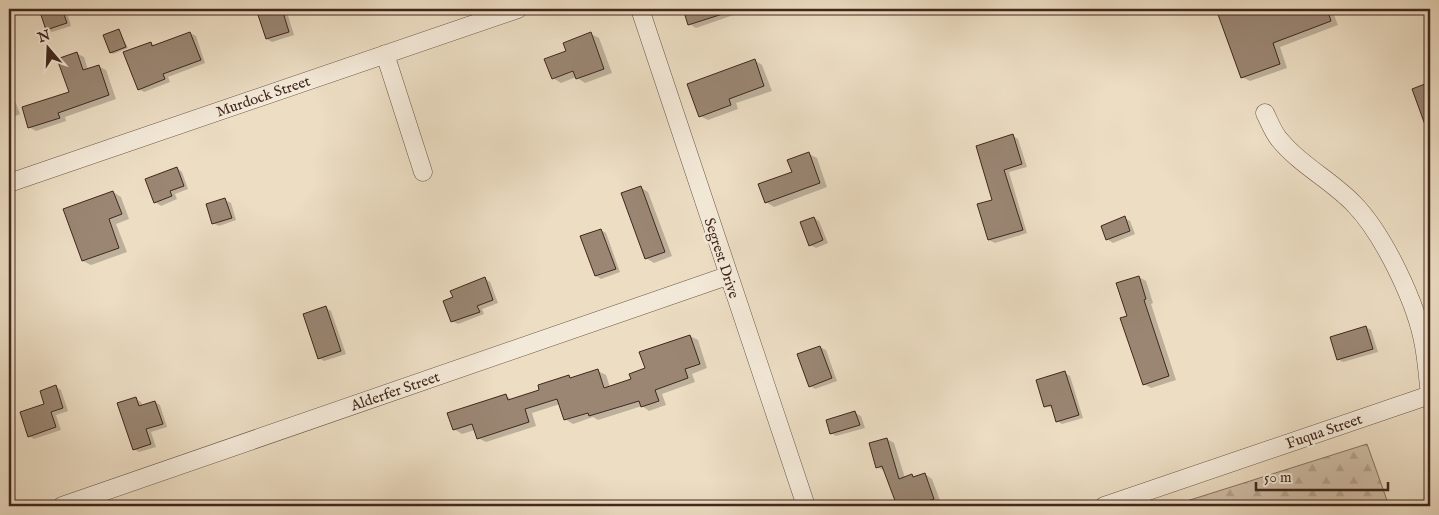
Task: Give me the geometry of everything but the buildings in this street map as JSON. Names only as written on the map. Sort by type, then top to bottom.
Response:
[{"type":"street","name":"Murdock Street","points":[[9,183],[518,9]]},
{"type":"street","name":"Segrest Drive","points":[[640,9],[727,276],[806,506]]},
{"type":"street","points":[[385,54],[423,172]]},
{"type":"street","points":[[1265,112],[1278,138],[1292,154],[1338,188],[1373,227],[1391,259],[1418,318],[1424,346],[1430,395]]},
{"type":"street","name":"Alderfer Street","points":[[62,506],[727,276]]},
{"type":"street","name":"Fuqua Street","points":[[1104,506],[1430,395]]},
{"type":"green space","points":[[1367,444],[1389,506],[1171,506]]}]
